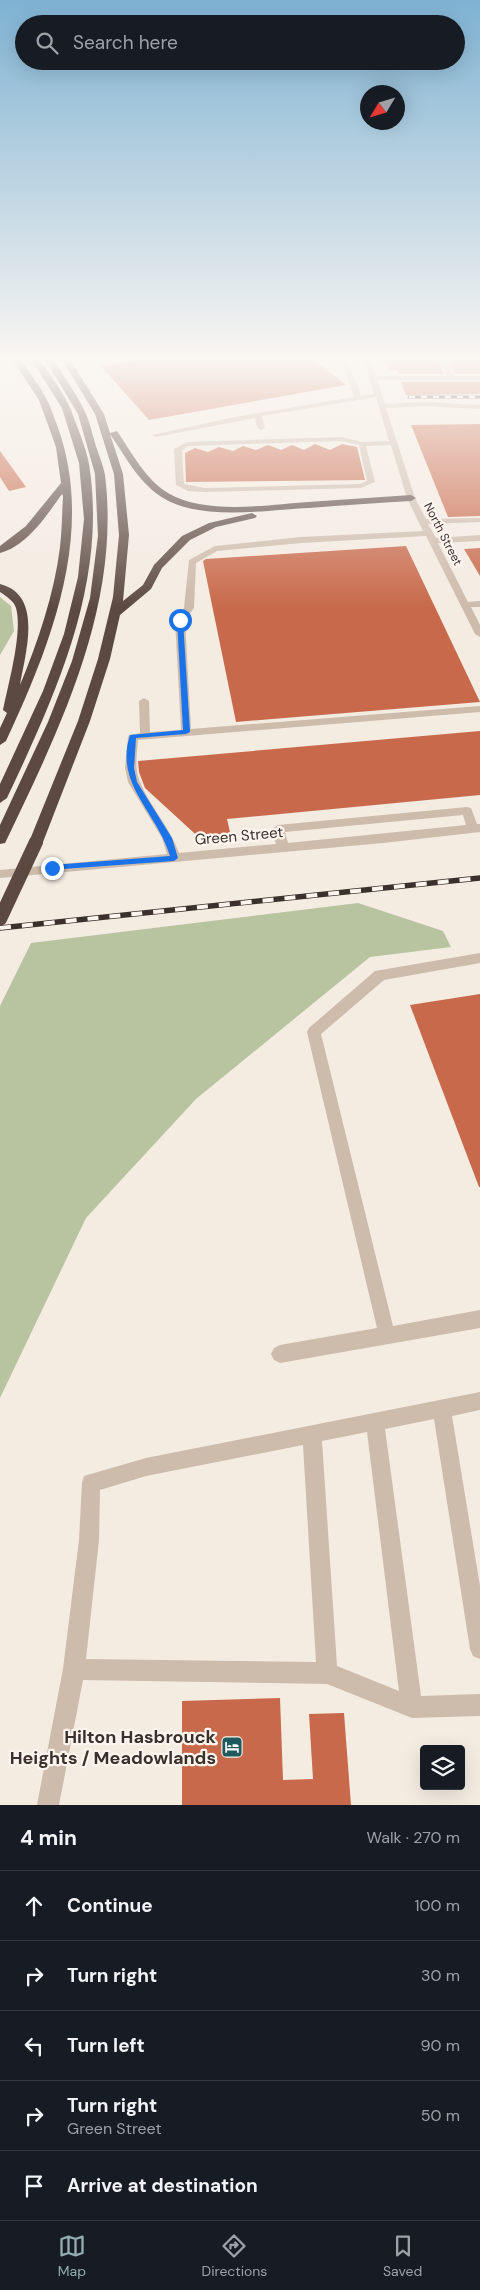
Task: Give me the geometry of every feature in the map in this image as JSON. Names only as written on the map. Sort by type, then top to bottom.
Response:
[{"type":"highway","points":[[0,741],[32,671],[56,598],[67,535],[67,481],[59,440]]},
{"type":"highway","points":[[0,798],[44,704],[65,650],[79,602],[88,538],[88,484],[78,440]]},
{"type":"highway","points":[[0,839],[44,747],[79,660],[93,610],[103,545],[102,489],[92,440]]},
{"type":"highway","points":[[0,919],[36,842],[82,730],[99,677],[116,613],[122,567],[124,530],[123,497],[115,452],[111,440]]},
{"type":"highway","points":[[119,440],[147,480],[158,490],[187,503],[222,509],[242,509],[412,502]]},
{"type":"highway","points":[[0,550],[12,544],[36,524],[67,481]]},
{"type":"highway","points":[[116,613],[147,587],[158,567],[186,538],[213,524],[263,515],[412,502]]},
{"type":"highway","points":[[0,587],[16,598],[22,608],[22,627],[6,728]]},
{"type":"street","points":[[303,440],[188,444],[178,449],[180,485],[190,489],[205,490],[361,486],[371,482],[362,444]]},
{"type":"street","points":[[346,440],[362,444],[393,443]]},
{"type":"street","name":"North Street","points":[[393,443],[412,502],[465,605],[477,624],[480,634]]},
{"type":"street","points":[[422,522],[480,520]]},
{"type":"street","points":[[186,732],[180,620],[189,608],[192,562],[215,549],[301,540],[430,537],[480,538]]},
{"type":"street","points":[[465,605],[480,604]]},
{"type":"street","points":[[144,701],[145,736]]},
{"type":"street","points":[[174,858],[168,838],[134,782],[131,768],[133,736],[480,709]]},
{"type":"street","points":[[283,848],[278,829],[467,811],[476,828]]},
{"type":"street","name":"Green Street","points":[[0,874],[476,828]]},
{"type":"street","points":[[387,1336],[314,1032],[380,975],[480,958]]},
{"type":"street","points":[[280,1354],[480,1319]]},
{"type":"street","points":[[48,1805],[74,1669],[89,1540],[92,1483],[146,1468],[480,1401]]},
{"type":"street","points":[[442,1409],[480,1649]]},
{"type":"street","points":[[375,1422],[412,1707]]},
{"type":"street","points":[[312,1434],[327,1673]]},
{"type":"street","points":[[74,1669],[327,1673],[412,1707],[480,1705]]},
{"type":"green space","points":[[0,597],[11,606],[14,631],[0,655]]},
{"type":"green space","points":[[358,903],[443,931],[451,947],[370,957],[196,1099],[86,1218],[0,1398],[0,1006],[31,943]]},
{"type":"building","points":[[417,440],[480,440],[480,516],[448,517]]},
{"type":"building","points":[[315,444],[330,450],[342,444],[357,447],[365,480],[186,482],[185,453],[195,448],[208,452],[219,447],[233,451],[243,446],[256,450],[268,445],[281,450],[292,445],[304,450]]},
{"type":"building","points":[[0,451],[26,487],[9,491],[0,477]]},
{"type":"building","points":[[406,546],[480,702],[236,722],[203,561],[206,559]]},
{"type":"building","points":[[480,548],[480,576],[464,549]]},
{"type":"building","points":[[480,731],[480,795],[227,819],[232,841],[205,843],[145,788],[139,772],[138,761]]},
{"type":"building","points":[[480,994],[480,1187],[479,1187],[410,1005]]},
{"type":"building","name":"Hilton Hasbrouck Heights / Meadowlands","points":[[280,1698],[283,1780],[313,1779],[309,1714],[344,1713],[351,1805],[182,1805],[182,1701]]},
{"type":"railway","points":[[0,928],[480,878]]},
{"type":"place","name":"Hilton Hasbrouck Heights / Meadowlands","points":[[232,1747]]},
{"type":"route","points":[[52,868],[174,858],[168,838],[134,782],[131,768],[133,736],[186,732],[180,620]]}]
